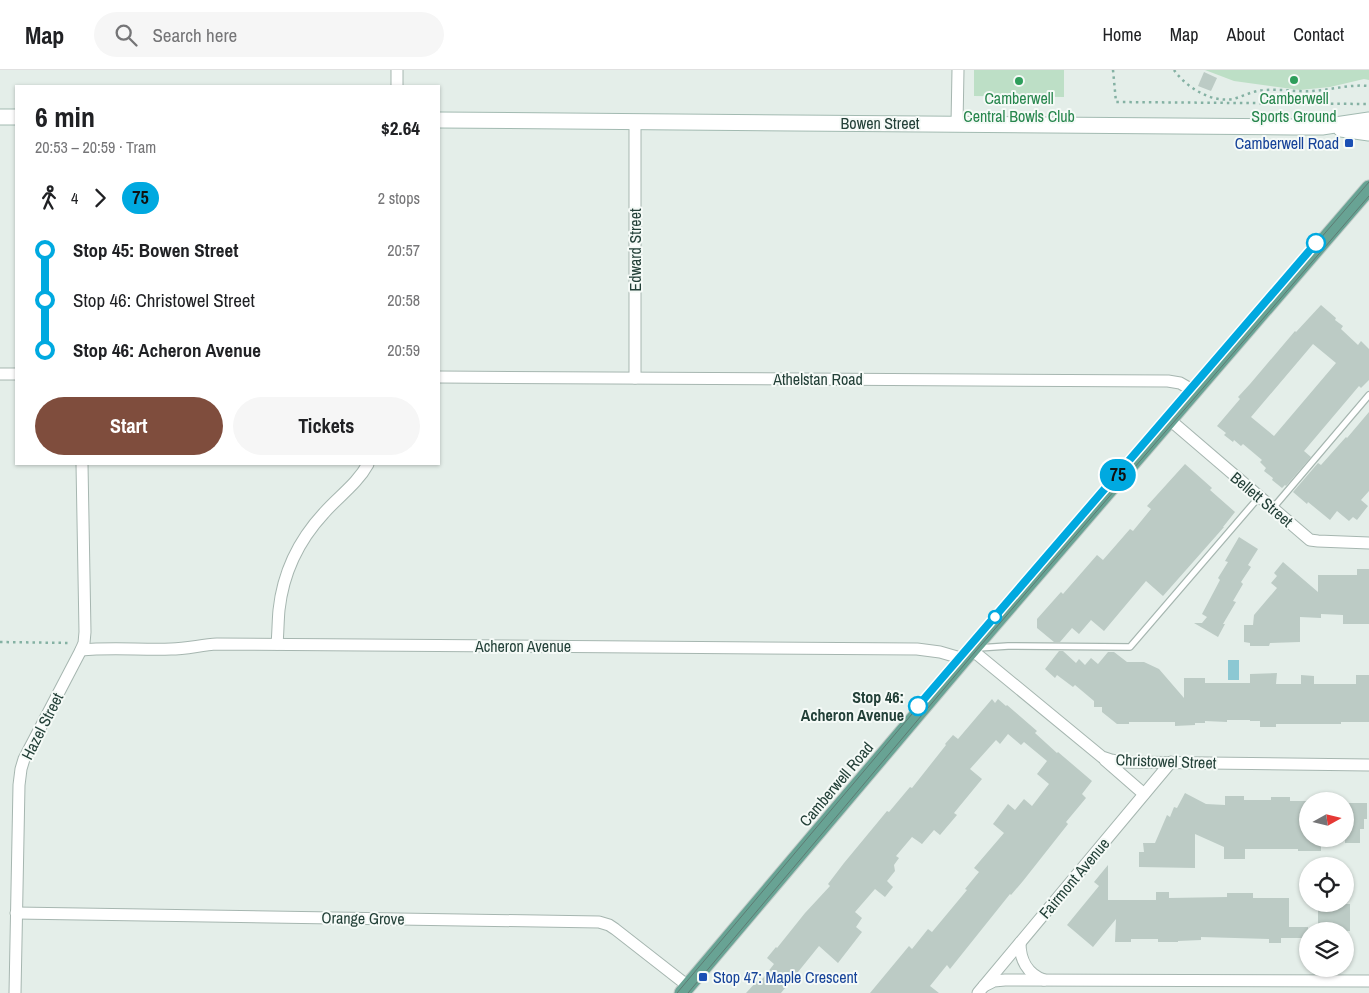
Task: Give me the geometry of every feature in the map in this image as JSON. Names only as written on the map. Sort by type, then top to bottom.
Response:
[{"type":"main road","name":"Camberwell Road","points":[[685,990],[970,652],[1369,188]]},
{"type":"street","points":[[397,70],[397,85]]},
{"type":"street","points":[[957,124],[958,70]]},
{"type":"street","points":[[0,117],[15,118]]},
{"type":"street","name":"Bowen Street","points":[[440,120],[1322,126],[1369,120]]},
{"type":"street","name":"Edward Street","points":[[635,122],[635,378]]},
{"type":"street","name":"Bowen Street","points":[[1322,126],[1369,134]]},
{"type":"street","points":[[0,374],[15,374]]},
{"type":"street","name":"Athelstan Road","points":[[440,376],[1168,380],[1180,383],[1194,391]]},
{"type":"street","name":"Bellett Street","points":[[1170,420],[1310,540],[1369,543]]},
{"type":"street","name":"Hazel Street","points":[[15,993],[20,769],[82,646],[85,632],[82,465]]},
{"type":"street","points":[[277,644],[282,592],[288,570],[298,547],[319,518],[355,483],[367,465]]},
{"type":"street","name":"Acheron Avenue","points":[[82,646],[169,649],[217,644],[277,644],[970,652]]},
{"type":"street","name":"Christowel Street","points":[[970,652],[1102,757],[1116,761],[1369,765]]},
{"type":"street","points":[[1102,757],[1144,794]]},
{"type":"street","name":"Fairmont Avenue","points":[[980,989],[1171,762]]},
{"type":"street","name":"Orange Grove","points":[[16,912],[599,922],[615,929],[685,990]]},
{"type":"street","points":[[1020,943],[1022,957],[1026,966],[1037,977],[1046,980]]},
{"type":"street","points":[[980,989],[994,981],[1005,980],[1369,981]]},
{"type":"lane","points":[[1273,508],[1369,396]]},
{"type":"lane","points":[[970,652],[1008,646],[1130,647],[1259,497]]},
{"type":"path","points":[[1113,70],[1116,102],[1369,104]]},
{"type":"path","points":[[1174,70],[1192,88],[1213,98],[1225,99],[1265,90],[1313,92],[1349,86],[1369,86]]},
{"type":"path","points":[[0,642],[82,646]]},
{"type":"green space","name":"Camberwell Central Bowls Club","points":[[974,70],[1064,70],[1064,97],[974,96]]},
{"type":"green space","name":"Camberwell Sports Ground","points":[[1205,70],[1369,70],[1369,80],[1364,79],[1330,87],[1300,90],[1234,81]]},
{"type":"water","points":[[1228,660],[1239,660],[1239,680],[1228,680]]},
{"type":"building","points":[[1204,72],[1217,78],[1211,91],[1198,86]]},
{"type":"building","points":[[1321,305],[1336,318],[1335,320],[1343,326],[1341,329],[1358,345],[1361,341],[1369,349],[1369,380],[1361,388],[1359,386],[1304,451],[1311,457],[1286,486],[1282,488],[1264,471],[1266,468],[1260,462],[1262,460],[1243,444],[1241,446],[1234,440],[1233,442],[1217,426],[1240,399],[1238,397]],"holes":[[[1313,344],[1336,363],[1274,436],[1251,417]]]},
{"type":"building","points":[[1369,412],[1369,491],[1361,500],[1368,506],[1357,520],[1353,517],[1349,521],[1337,511],[1330,520],[1293,492],[1318,463],[1321,465],[1347,438]]},
{"type":"building","points":[[1185,464],[1235,512],[1224,527],[1163,596],[1146,581],[1104,631],[1091,620],[1079,634],[1072,628],[1060,642],[1054,642],[1037,628],[1037,619],[1061,592],[1063,594],[1097,555],[1103,560],[1130,529],[1133,531],[1151,509],[1147,506]]},
{"type":"building","points":[[1239,537],[1258,549],[1248,565],[1251,567],[1241,582],[1243,584],[1233,601],[1236,602],[1218,637],[1194,623],[1202,623],[1207,617],[1202,614],[1220,580],[1218,578],[1228,562],[1225,561]]},
{"type":"building","points":[[1283,562],[1318,592],[1318,575],[1357,575],[1357,569],[1369,569],[1369,624],[1343,624],[1343,615],[1321,614],[1321,618],[1300,617],[1300,642],[1270,643],[1269,646],[1250,646],[1250,643],[1244,642],[1244,625],[1253,625],[1254,615],[1277,588],[1271,583],[1277,576],[1274,573]]},
{"type":"building","points":[[1059,651],[1063,651],[1076,663],[1079,659],[1085,665],[1091,658],[1098,664],[1108,652],[1114,652],[1127,662],[1144,662],[1159,669],[1184,698],[1184,678],[1205,678],[1205,683],[1250,683],[1250,674],[1277,673],[1276,684],[1301,684],[1301,675],[1314,676],[1314,684],[1356,684],[1356,675],[1369,675],[1369,722],[1276,724],[1276,727],[1260,727],[1260,721],[1250,720],[1205,721],[1205,723],[1195,723],[1195,725],[1175,726],[1175,722],[1129,722],[1129,724],[1117,724],[1102,712],[1102,707],[1094,707],[1094,701],[1075,685],[1073,687],[1057,675],[1055,678],[1045,669]]},
{"type":"building","points":[[992,699],[995,703],[998,699],[1007,705],[1037,731],[1035,733],[1057,753],[1092,781],[1082,794],[1086,798],[1023,881],[1010,894],[950,969],[947,965],[930,986],[939,993],[870,993],[909,946],[912,949],[928,929],[932,932],[967,890],[965,889],[979,872],[974,868],[1004,833],[993,824],[1008,804],[1015,810],[1024,799],[1032,806],[1049,784],[1037,774],[1047,761],[1024,742],[1021,745],[1008,734],[1000,744],[996,740],[970,769],[982,779],[954,813],[957,815],[940,835],[934,830],[922,844],[912,837],[896,856],[899,858],[894,865],[895,871],[887,881],[893,887],[885,897],[875,889],[855,912],[862,918],[856,927],[862,932],[838,963],[819,946],[781,993],[746,993],[758,980],[760,982],[774,964],[767,958],[830,886],[828,884],[887,811],[889,812],[910,787],[912,788],[953,735],[958,739]]},
{"type":"building","points":[[1185,793],[1206,804],[1225,805],[1225,796],[1244,796],[1244,800],[1271,800],[1271,797],[1290,797],[1290,801],[1299,801],[1299,848],[1321,848],[1321,851],[1245,849],[1245,859],[1224,859],[1224,847],[1195,834],[1195,868],[1139,867],[1139,852],[1144,852],[1143,843],[1155,843],[1167,815],[1170,817],[1174,807],[1177,808]]},
{"type":"building","points":[[1354,803],[1367,803],[1367,819],[1364,819],[1364,829],[1360,829],[1360,843],[1354,843]]},
{"type":"building","points":[[1108,865],[1108,900],[1156,900],[1156,892],[1169,892],[1169,898],[1227,897],[1227,893],[1253,893],[1253,898],[1289,898],[1289,927],[1299,927],[1299,938],[1281,938],[1281,943],[1269,943],[1269,939],[1201,937],[1201,940],[1178,942],[1158,942],[1158,939],[1131,939],[1131,942],[1115,942],[1116,919],[1093,947],[1067,925],[1099,886],[1094,882]]},
{"type":"building","points":[[1318,912],[1350,912],[1350,922],[1318,922]]},
{"type":"tram line","points":[[677,993],[960,657],[1369,182]]},
{"type":"tram line","points":[[688,993],[975,652],[1369,196]]},
{"type":"tram line","name":"75","points":[[918,706],[1316,243]]},
{"type":"place","name":"Camberwell Sports Ground","points":[[1294,80]]},
{"type":"place","name":"Camberwell Central Bowls Club","points":[[1019,81]]},
{"type":"place","name":"Camberwell Road","points":[[1349,143]]},
{"type":"place","name":"Stop 46: Acheron Avenue","points":[[918,706]]},
{"type":"place","name":"Stop 47: Maple Crescent","points":[[703,977]]}]
